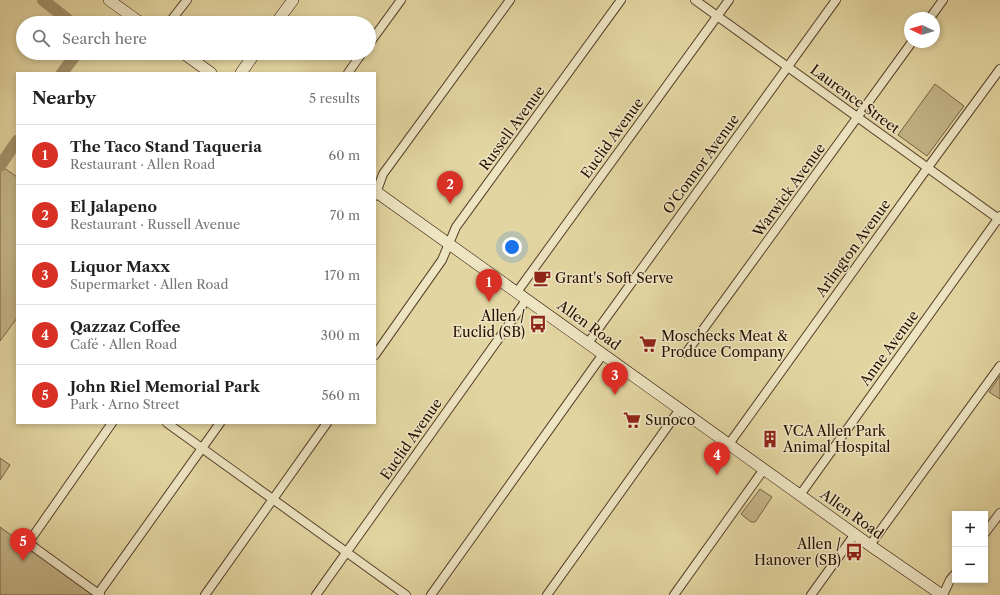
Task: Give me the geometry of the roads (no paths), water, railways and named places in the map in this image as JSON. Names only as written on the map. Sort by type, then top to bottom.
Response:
[{"type":"main road","points":[[109,0],[131,16]]},
{"type":"main road","points":[[281,16],[293,0]]},
{"type":"main road","points":[[193,60],[210,72]]},
{"type":"main road","points":[[242,72],[250,60]]},
{"type":"main road","name":"Allen Road","points":[[376,193],[449,243],[942,595]]},
{"type":"street","points":[[174,16],[187,0]]},
{"type":"street","points":[[376,34],[401,0]]},
{"type":"street","points":[[376,193],[383,174],[510,0]]},
{"type":"street","name":"Russell Avenue","points":[[376,354],[442,260],[456,227],[621,0]]},
{"type":"street","name":"Laurence Street","points":[[695,0],[999,218]]},
{"type":"street","name":"Euclid Avenue","points":[[517,292],[729,0]]},
{"type":"street","name":"O'Connor Avenue","points":[[588,343],[836,0]]},
{"type":"street","points":[[934,12],[943,0]]},
{"type":"street","name":"Warwick Avenue","points":[[686,353],[908,48]]},
{"type":"street","points":[[349,72],[357,60]]},
{"type":"street","name":"Arlington Avenue","points":[[729,444],[1000,69]]},
{"type":"street","name":"Anne Avenue","points":[[800,494],[999,218]]},
{"type":"street","name":"Euclid Avenue","points":[[316,595],[527,299]]},
{"type":"street","points":[[431,595],[603,354]]},
{"type":"street","points":[[870,545],[1000,366]]},
{"type":"street","points":[[547,595],[680,409]]},
{"type":"street","points":[[111,424],[31,537],[31,544],[35,548],[99,594],[219,424]]},
{"type":"street","points":[[168,424],[406,595]]},
{"type":"street","points":[[205,595],[326,424]]},
{"type":"street","points":[[674,595],[764,469]]},
{"type":"street","points":[[988,529],[1000,512]]},
{"type":"street","points":[[811,595],[855,534]]},
{"type":"street","points":[[942,595],[952,578]]},
{"type":"waterway","points":[[43,0],[63,16]]},
{"type":"waterway","points":[[63,72],[72,60]]},
{"type":"waterway","points":[[0,166],[16,142]]},
{"type":"place","name":"El Jalapeno","points":[[450,204]]},
{"type":"place","name":"Grant's Soft Serve","points":[[542,278]]},
{"type":"place","name":"The Taco Stand Taqueria","points":[[489,302]]},
{"type":"place","name":"Allen / Euclid (SB)","points":[[538,324]]},
{"type":"place","name":"Moschecks Meat & Produce Company","points":[[648,344]]},
{"type":"place","name":"Liquor Maxx","points":[[615,395]]},
{"type":"place","name":"Sunoco","points":[[632,420]]},
{"type":"place","name":"VCA Allen Park Animal Hospital","points":[[770,439]]},
{"type":"place","name":"Qazzaz Coffee","points":[[717,475]]},
{"type":"place","name":"Allen / Hanover (SB)","points":[[854,552]]},
{"type":"place","name":"John Riel Memorial Park","points":[[23,561]]}]
